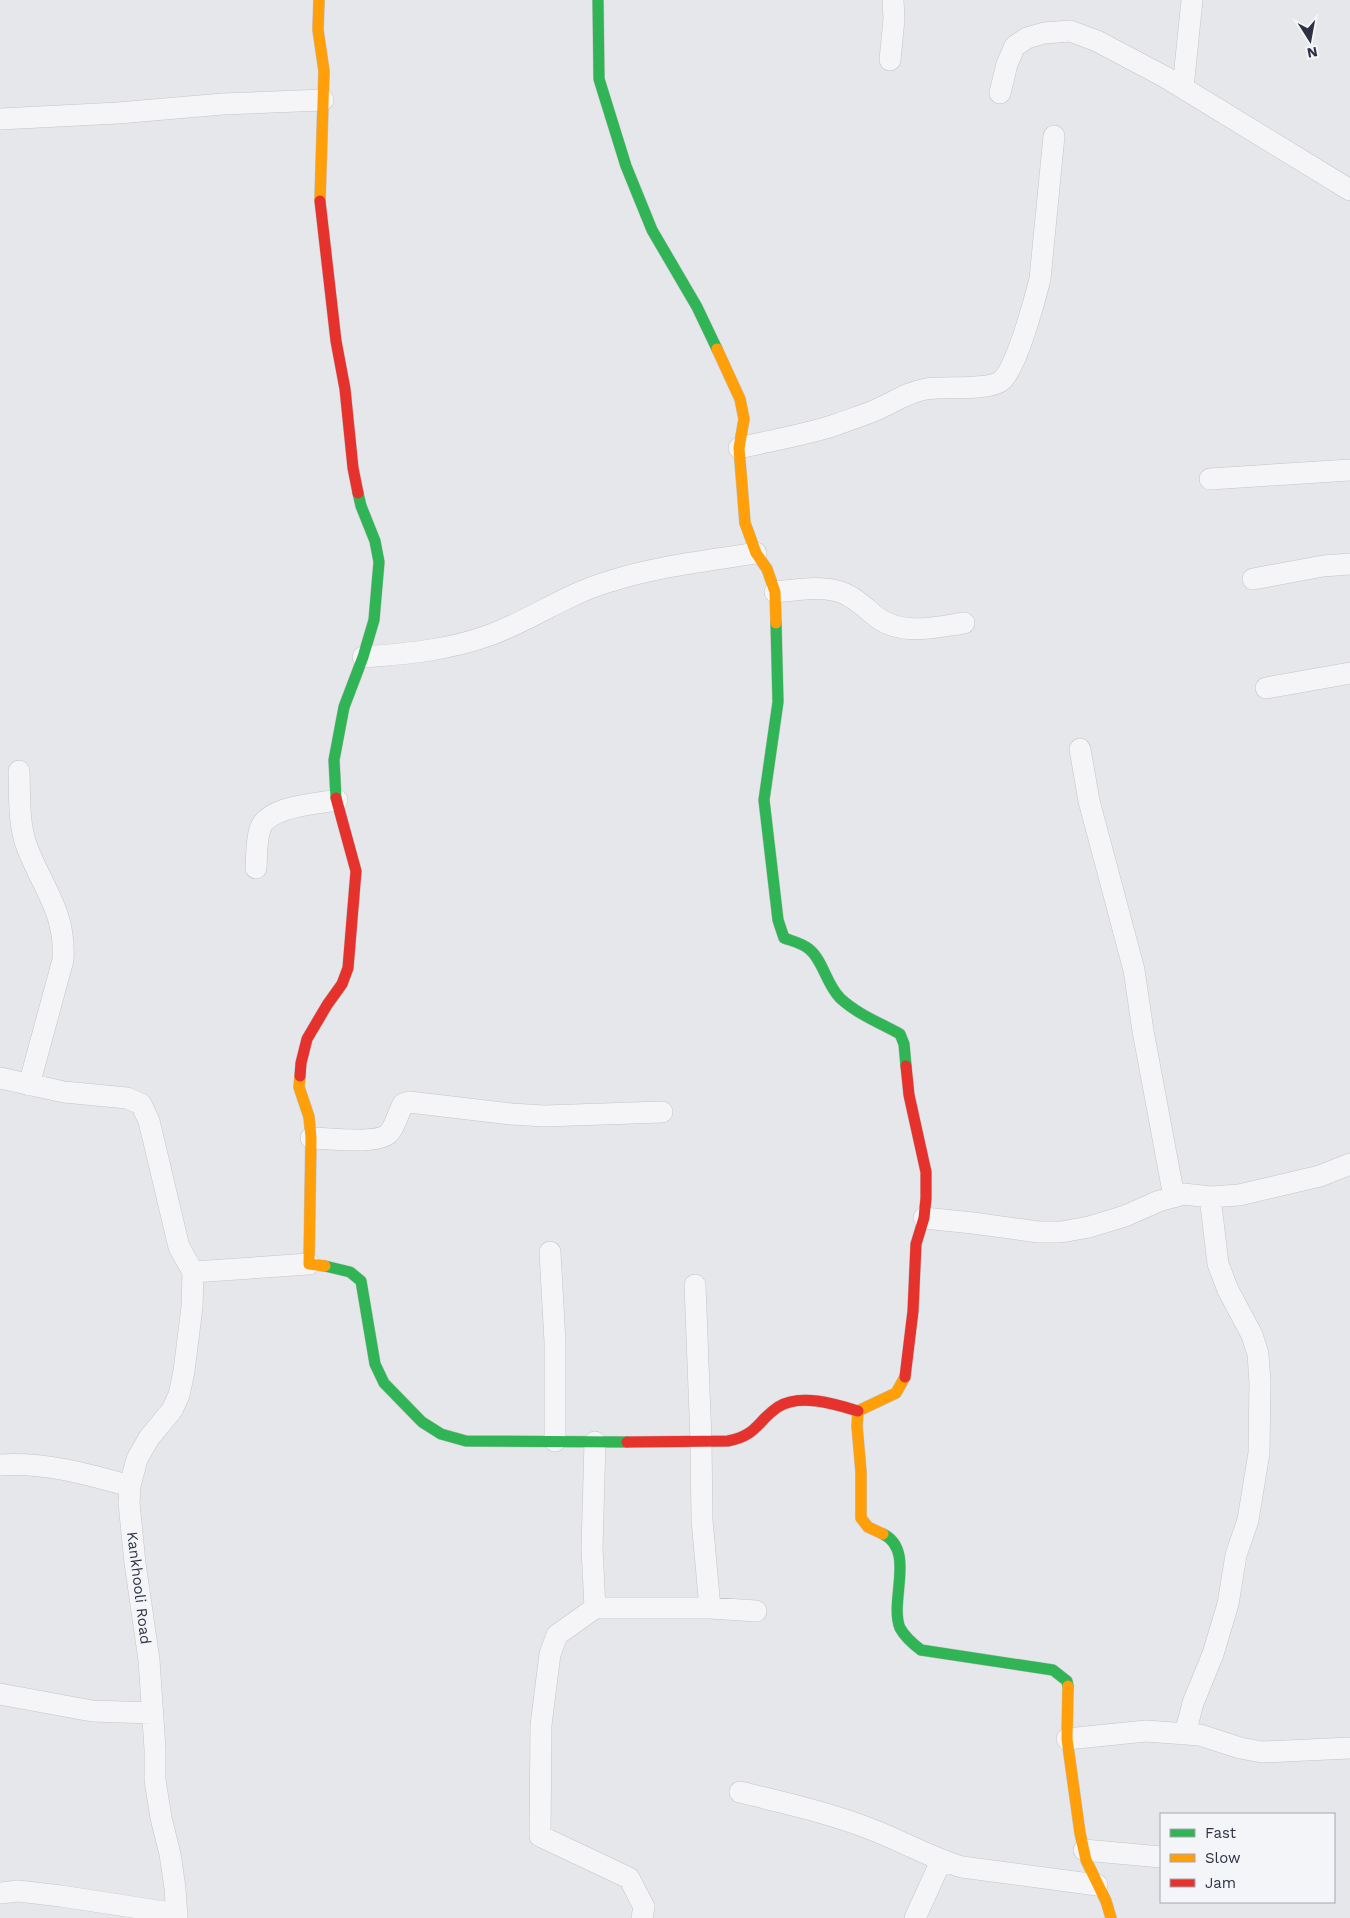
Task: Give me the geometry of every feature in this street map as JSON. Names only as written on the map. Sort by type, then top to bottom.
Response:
[{"type":"street","points":[[309,1264],[310,1117],[299,1087],[301,1063],[307,1039],[342,984],[348,968],[354,917],[356,871],[335,793],[334,760],[338,733],[347,700],[374,620],[379,562],[375,542],[361,506],[354,468],[323,235],[319,196],[324,71],[318,30],[319,0]]},
{"type":"street","points":[[0,1078],[64,1092],[127,1098],[141,1104],[149,1121],[179,1247],[193,1272],[309,1264],[343,1269],[355,1274],[360,1281],[375,1364],[384,1383],[422,1422],[441,1434],[466,1441],[595,1442],[741,1439],[761,1425],[780,1406],[792,1402],[816,1401],[837,1404],[858,1411],[896,1392],[905,1379],[913,1311],[916,1244],[924,1218],[926,1172],[909,1095],[904,1044],[900,1034],[853,1009],[839,997],[830,986],[811,950],[804,944],[784,938],[781,932],[764,800],[778,702],[775,592],[767,569],[756,553],[745,523],[739,448],[744,418],[740,400],[697,307],[652,230],[638,197],[606,107],[599,80],[598,0]]},
{"type":"street","points":[[890,60],[894,19],[893,0]]},
{"type":"street","points":[[1183,88],[1192,0]]},
{"type":"street","points":[[1000,93],[1007,64],[1016,46],[1027,38],[1044,33],[1070,31],[1097,41],[1183,88],[1350,190]]},
{"type":"street","points":[[0,118],[109,114],[223,104],[323,100]]},
{"type":"street","points":[[739,448],[837,424],[876,410],[910,393],[928,389],[989,385],[1001,382],[1007,374],[1017,352],[1035,300],[1040,279],[1054,136]]},
{"type":"street","points":[[1210,479],[1350,470]]},
{"type":"street","points":[[363,657],[414,653],[451,647],[490,635],[575,595],[610,581],[675,566],[756,553]]},
{"type":"street","points":[[1253,579],[1323,566],[1350,564]]},
{"type":"street","points":[[775,592],[810,589],[837,591],[851,597],[881,620],[894,627],[912,629],[964,623]]},
{"type":"street","points":[[1266,688],[1350,673]]},
{"type":"street","points":[[1080,749],[1089,800],[1134,970],[1143,1030],[1174,1197]]},
{"type":"street","points":[[19,771],[23,830],[27,846],[54,901],[64,944],[63,960],[30,1085]]},
{"type":"street","points":[[256,868],[260,827],[266,818],[276,812],[291,808],[337,800]]},
{"type":"street","points":[[310,1138],[371,1140],[386,1136],[394,1125],[403,1104],[409,1102],[544,1116],[662,1112]]},
{"type":"street","points":[[924,1218],[973,1222],[1038,1232],[1061,1232],[1088,1227],[1126,1216],[1184,1194],[1210,1197],[1239,1195],[1320,1176],[1350,1164]]},
{"type":"street","points":[[1185,1734],[1193,1703],[1213,1654],[1228,1604],[1236,1555],[1248,1520],[1259,1453],[1260,1382],[1258,1354],[1252,1335],[1228,1290],[1218,1264],[1210,1197]]},
{"type":"street","points":[[550,1252],[555,1342],[555,1441]]},
{"type":"street","name":"Kankhooli Road","points":[[177,1916],[170,1854],[161,1818],[155,1780],[155,1749],[149,1660],[135,1563],[129,1503],[130,1486],[136,1459],[149,1438],[172,1410],[179,1395],[192,1306],[193,1272]]},
{"type":"street","points":[[695,1286],[702,1520],[710,1608]]},
{"type":"street","points":[[858,1411],[856,1425],[860,1470],[861,1518],[866,1526],[889,1537],[896,1544],[900,1574],[899,1623],[909,1643],[921,1650],[1053,1670],[1067,1681],[1069,1692],[1067,1739],[1084,1850],[1086,1860],[1106,1902],[1111,1918]]},
{"type":"street","points":[[595,1442],[592,1540],[595,1608]]},
{"type":"street","points":[[0,1465],[47,1466],[79,1472],[130,1486]]},
{"type":"street","points":[[642,1918],[644,1907],[629,1878],[540,1836],[541,1726],[550,1654],[557,1635],[595,1608],[710,1608],[756,1611]]},
{"type":"street","points":[[0,1694],[92,1711],[152,1714]]},
{"type":"street","points":[[1067,1739],[1146,1731],[1200,1735],[1240,1748],[1262,1752],[1350,1748]]},
{"type":"street","points":[[740,1792],[824,1813],[874,1830],[941,1861],[962,1867],[1097,1885]]},
{"type":"street","points":[[1084,1850],[1160,1857]]},
{"type":"street","points":[[916,1918],[941,1861]]},
{"type":"street","points":[[0,1893],[18,1891],[61,1896],[177,1916]]},
{"type":"traffic: fast","points":[[598,0],[599,79],[626,166],[652,230],[697,307],[717,349]]},
{"type":"traffic: fast","points":[[336,798],[334,760],[344,707],[363,657],[374,620],[379,562],[375,541],[361,506],[358,493]]},
{"type":"traffic: fast","points":[[776,623],[778,702],[764,800],[778,920],[784,938],[803,945],[818,959],[831,986],[840,998],[861,1014],[900,1034],[904,1044],[906,1066]]},
{"type":"traffic: fast","points":[[325,1266],[350,1272],[361,1281],[375,1364],[384,1383],[422,1422],[441,1434],[466,1441],[627,1442]]},
{"type":"traffic: fast","points":[[883,1534],[893,1542],[898,1552],[900,1577],[897,1617],[900,1628],[921,1650],[1053,1670],[1067,1681],[1068,1686]]},
{"type":"traffic: slow","points":[[319,0],[318,30],[324,71],[320,201]]},
{"type":"traffic: slow","points":[[717,349],[740,399],[744,419],[739,448],[745,523],[756,553],[767,569],[775,592],[776,623]]},
{"type":"traffic: slow","points":[[300,1076],[299,1087],[309,1117],[311,1138],[309,1264],[325,1266]]},
{"type":"traffic: slow","points":[[883,1534],[868,1527],[861,1518],[858,1411],[896,1393],[905,1377]]},
{"type":"traffic: slow","points":[[1068,1686],[1067,1739],[1080,1833],[1086,1860],[1106,1901],[1111,1918]]},
{"type":"traffic: jam","points":[[320,201],[336,341],[345,389],[353,468],[358,493]]},
{"type":"traffic: jam","points":[[300,1076],[307,1039],[342,984],[348,968],[356,871],[336,798]]},
{"type":"traffic: jam","points":[[905,1377],[913,1311],[916,1244],[924,1218],[926,1198],[926,1172],[909,1095],[906,1066]]},
{"type":"traffic: jam","points":[[627,1442],[728,1441],[746,1435],[778,1407],[797,1401],[818,1401],[858,1411]]}]
